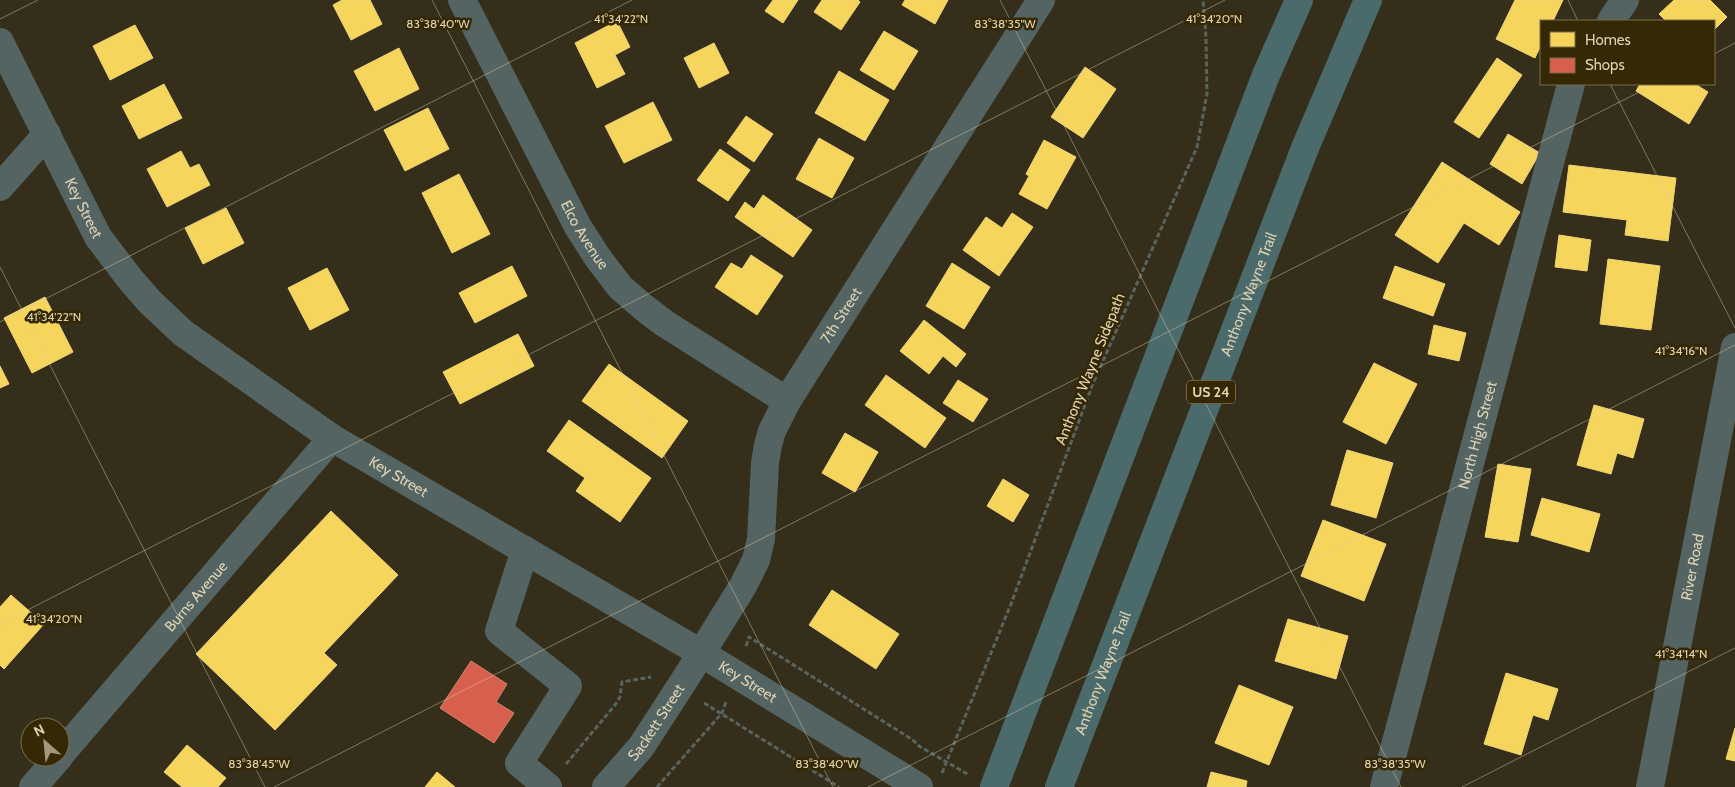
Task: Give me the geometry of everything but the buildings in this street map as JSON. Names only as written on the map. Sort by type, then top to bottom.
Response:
[{"type":"highway","points":[[994,787],[1266,75],[1299,0]]},
{"type":"highway","name":"Anthony Wayne Trail","points":[[1059,787],[1305,148],[1368,0]]},
{"type":"street","name":"Elco Avenue","points":[[462,0],[578,227],[620,287],[664,323],[787,401]]},
{"type":"street","name":"7th Street","points":[[701,653],[743,586],[756,560],[761,540],[765,463],[768,445],[772,431],[787,401],[1041,0]]},
{"type":"street","points":[[1612,20],[1625,0]]},
{"type":"street","name":"Key Street","points":[[0,42],[98,237],[150,302],[183,333],[332,438],[701,653],[929,783]]},
{"type":"street","name":"North High Street","points":[[1384,787],[1571,85]]},
{"type":"street","points":[[0,187],[47,134]]},
{"type":"street","name":"River Road","points":[[1650,787],[1735,346]]},
{"type":"street","name":"Burns Avenue","points":[[70,743],[332,438]]},
{"type":"street","points":[[525,550],[499,632],[568,686],[519,763],[548,787]]},
{"type":"street","name":"Sackett Street","points":[[606,787],[641,747],[701,653]]},
{"type":"street","name":"Burns Avenue","points":[[33,787],[50,767]]},
{"type":"path","name":"Anthony Wayne Sidepath","points":[[929,783],[956,740],[1011,604],[1092,386],[1196,146],[1207,94],[1206,37],[1202,0]]},
{"type":"path","points":[[657,787],[722,713]]}]
